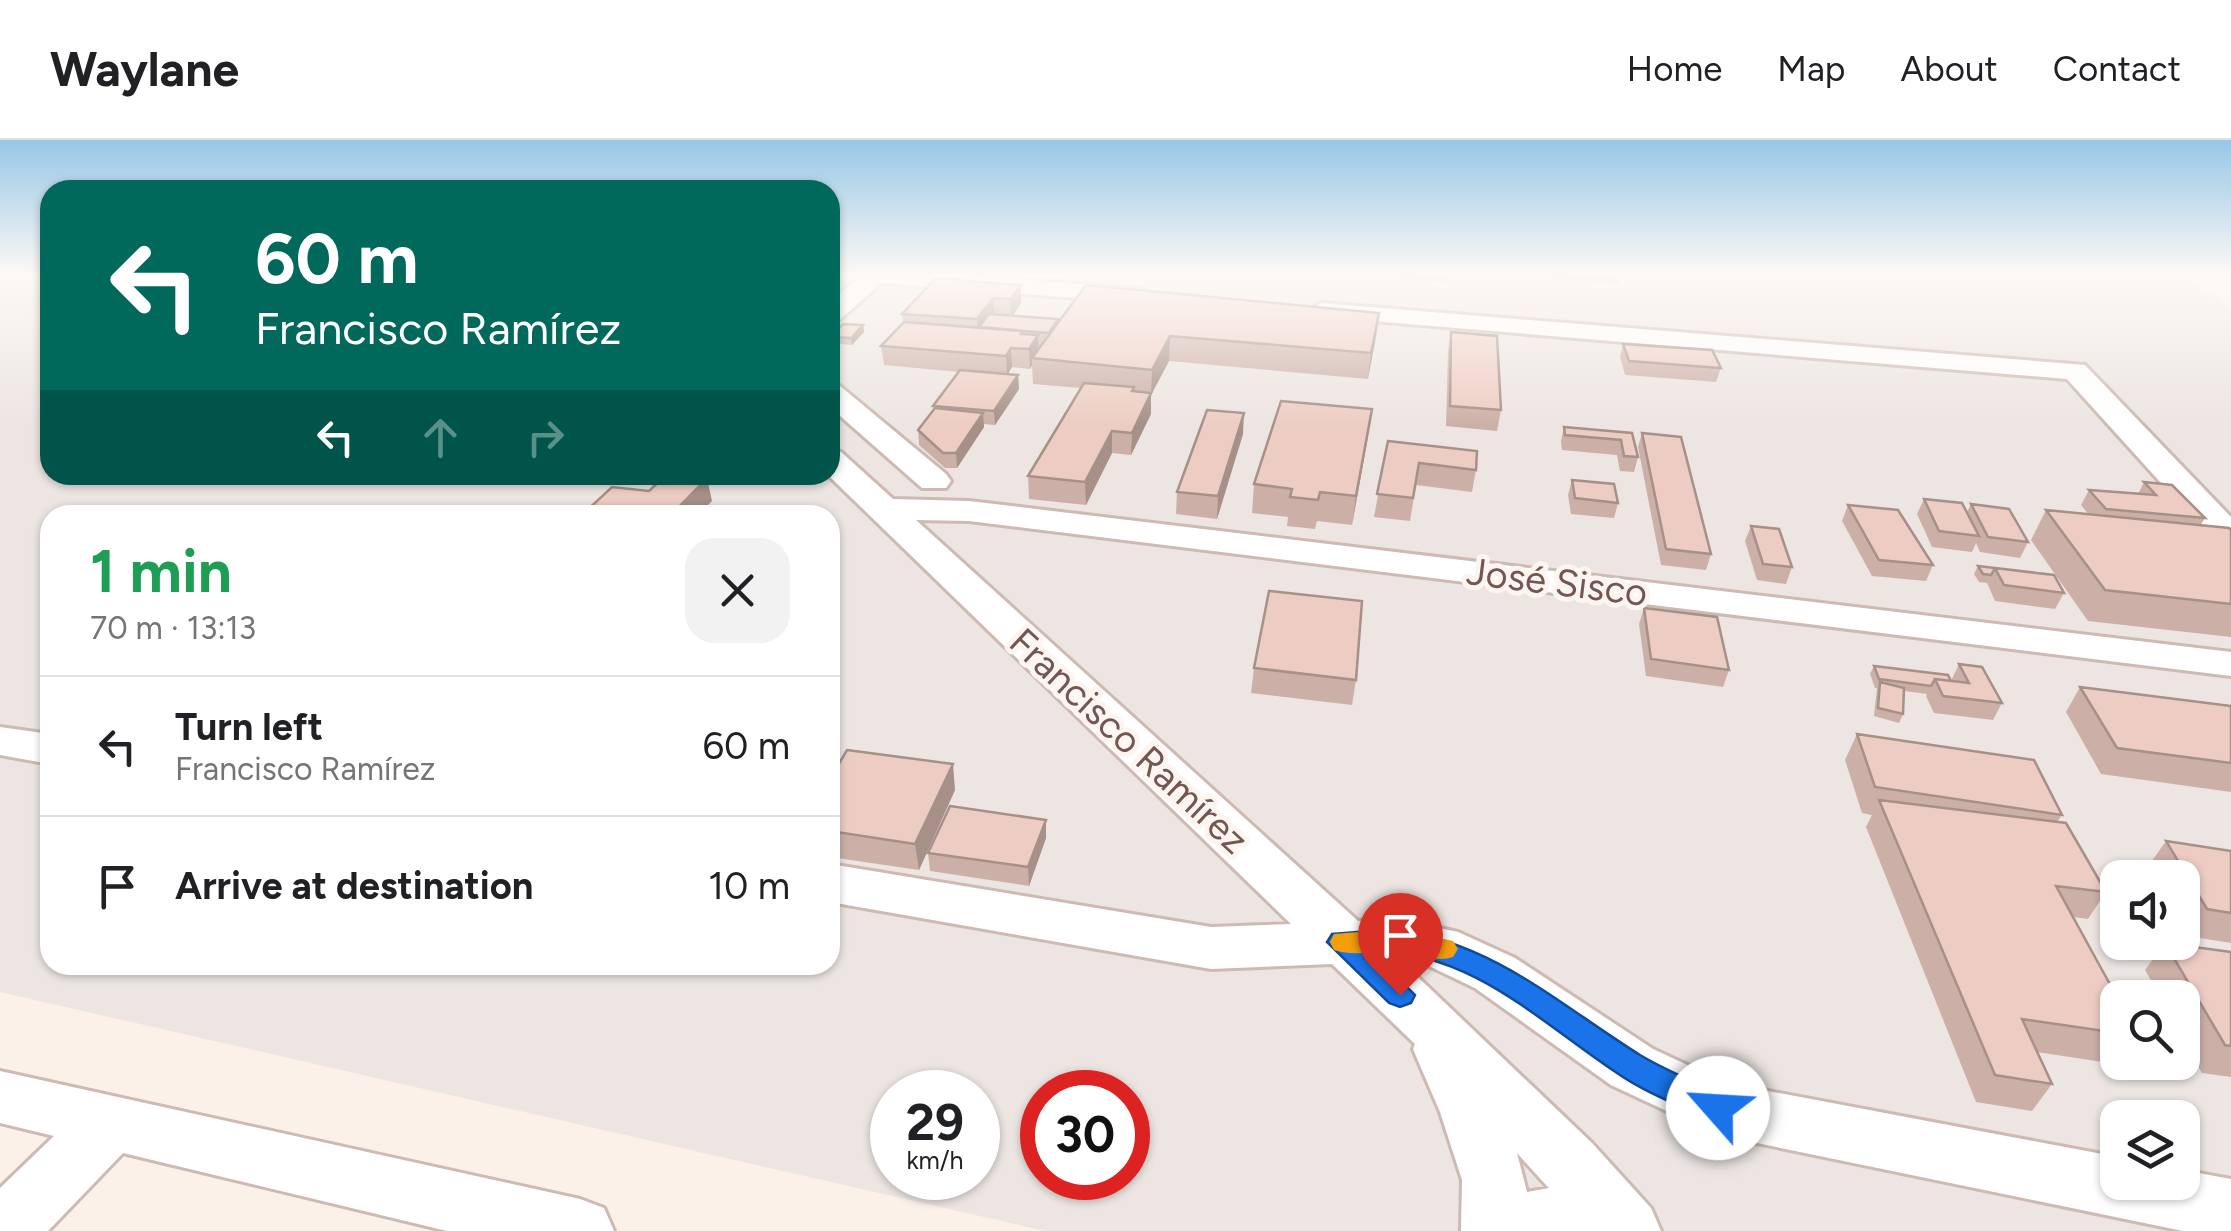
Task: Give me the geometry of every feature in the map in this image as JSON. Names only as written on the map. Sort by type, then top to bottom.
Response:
[{"type":"street","points":[[1489,324],[2076,371],[2231,538]]},
{"type":"street","points":[[840,401],[934,481]]},
{"type":"street","name":"Francisco Ramírez","points":[[840,468],[1429,1021],[1569,1164],[1626,1231]]},
{"type":"street","name":"José Sisco","points":[[883,508],[969,510],[2231,664]]},
{"type":"street","points":[[0,741],[40,748]]},
{"type":"street","points":[[840,885],[1211,948],[1397,940],[1439,947],[1496,974],[1632,1067],[1718,1108],[2231,1210]]},
{"type":"street","name":"Francisco Ramírez","points":[[1429,1021],[1472,1112],[1494,1180],[1494,1231]]},
{"type":"street","points":[[0,1097],[580,1231]]},
{"type":"street","points":[[2,1231],[111,1123]]},
{"type":"street","points":[[1512,1231],[1523,1224],[1559,1218],[1611,1231]]},
{"type":"shaded area","points":[[0,324],[40,324],[40,485],[840,485],[840,324],[2231,324],[2231,1231],[1045,1231],[909,1200],[1000,1200],[1000,1070],[870,1070],[870,1191],[0,992]]},
{"type":"building","points":[[902,324],[1038,335],[1029,349],[1011,348],[1006,356],[881,346]]},
{"type":"building","points":[[981,324],[1055,324],[1049,333],[979,327]]},
{"type":"building","points":[[1057,324],[1377,324],[1371,353],[1170,336],[1152,370],[1032,358]]},
{"type":"building","points":[[863,325],[851,338],[840,337],[840,327]]},
{"type":"building","points":[[1451,332],[1497,336],[1501,410],[1450,406]]},
{"type":"building","points":[[1623,344],[1712,350],[1721,368],[1629,361]]},
{"type":"building","points":[[960,370],[1018,375],[994,411],[933,406]]},
{"type":"building","points":[[1084,383],[1134,387],[1132,391],[1151,393],[1132,433],[1112,431],[1085,482],[1028,476]]},
{"type":"building","points":[[1281,401],[1372,409],[1356,496],[1320,492],[1318,500],[1290,497],[1292,489],[1254,484]]},
{"type":"building","points":[[935,408],[983,413],[956,453],[943,453],[918,430]]},
{"type":"building","points":[[1207,410],[1244,413],[1218,496],[1177,492]]},
{"type":"building","points":[[1564,427],[1632,433],[1638,457],[1624,456],[1621,440],[1565,435]]},
{"type":"building","points":[[1642,433],[1681,437],[1711,554],[1666,549]]},
{"type":"building","points":[[1388,441],[1477,451],[1476,470],[1419,463],[1413,498],[1377,494]]},
{"type":"building","points":[[1572,480],[1614,484],[1618,503],[1575,498]]},
{"type":"building","points":[[2144,482],[2172,485],[2205,518],[2106,509],[2089,490],[2156,495]]},
{"type":"building","points":[[655,485],[700,485],[681,505],[593,505],[612,487],[649,491]]},
{"type":"building","points":[[1924,499],[1962,503],[1979,536],[1939,531]]},
{"type":"building","points":[[1971,504],[2009,509],[2028,542],[1988,537]]},
{"type":"building","points":[[1848,505],[1898,510],[1933,565],[1879,560]]},
{"type":"building","points":[[2046,510],[2229,528],[2231,604],[2105,590]]},
{"type":"building","points":[[1751,526],[1779,529],[1792,567],[1763,564]]},
{"type":"building","points":[[1978,566],[1995,568],[1991,575],[1983,574]]},
{"type":"building","points":[[1995,568],[2054,575],[2064,593],[2004,585]]},
{"type":"building","points":[[1269,591],[1362,601],[1356,680],[1254,668]]},
{"type":"building","points":[[1644,608],[1717,617],[1729,670],[1651,659]]},
{"type":"building","points":[[1959,664],[1982,667],[2002,703],[1943,696],[1935,679],[1969,683]]},
{"type":"building","points":[[1874,666],[1948,675],[1951,681],[1935,679],[1931,686],[1879,679]]},
{"type":"building","points":[[1880,682],[1904,688],[1903,714],[1878,708]]},
{"type":"building","points":[[2080,687],[2231,706],[2231,763],[2117,748]]},
{"type":"building","points":[[1857,734],[2034,760],[2062,815],[1875,787]]},
{"type":"building","points":[[847,750],[953,764],[915,844],[840,833],[840,762]]},
{"type":"building","points":[[1879,800],[2066,823],[2100,882],[2100,891],[2056,886],[2108,980],[2100,980],[2100,1030],[2022,1019],[2052,1084],[1995,1075]]},
{"type":"building","points":[[950,806],[1046,820],[1028,867],[928,853]]},
{"type":"building","points":[[2166,841],[2231,851],[2231,913],[2207,909],[2200,897],[2200,860],[2177,860]]},
{"type":"building","points":[[2200,948],[2231,952],[2231,1046],[2225,1045],[2200,1002],[2200,980],[2187,980],[2175,960],[2200,960]]},
{"type":"slow traffic","points":[[1344,942],[1397,940],[1443,949]]},
{"type":"route","points":[[1400,995],[1342,942],[1397,940],[1439,947],[1496,974],[1632,1067],[1718,1108]]}]
